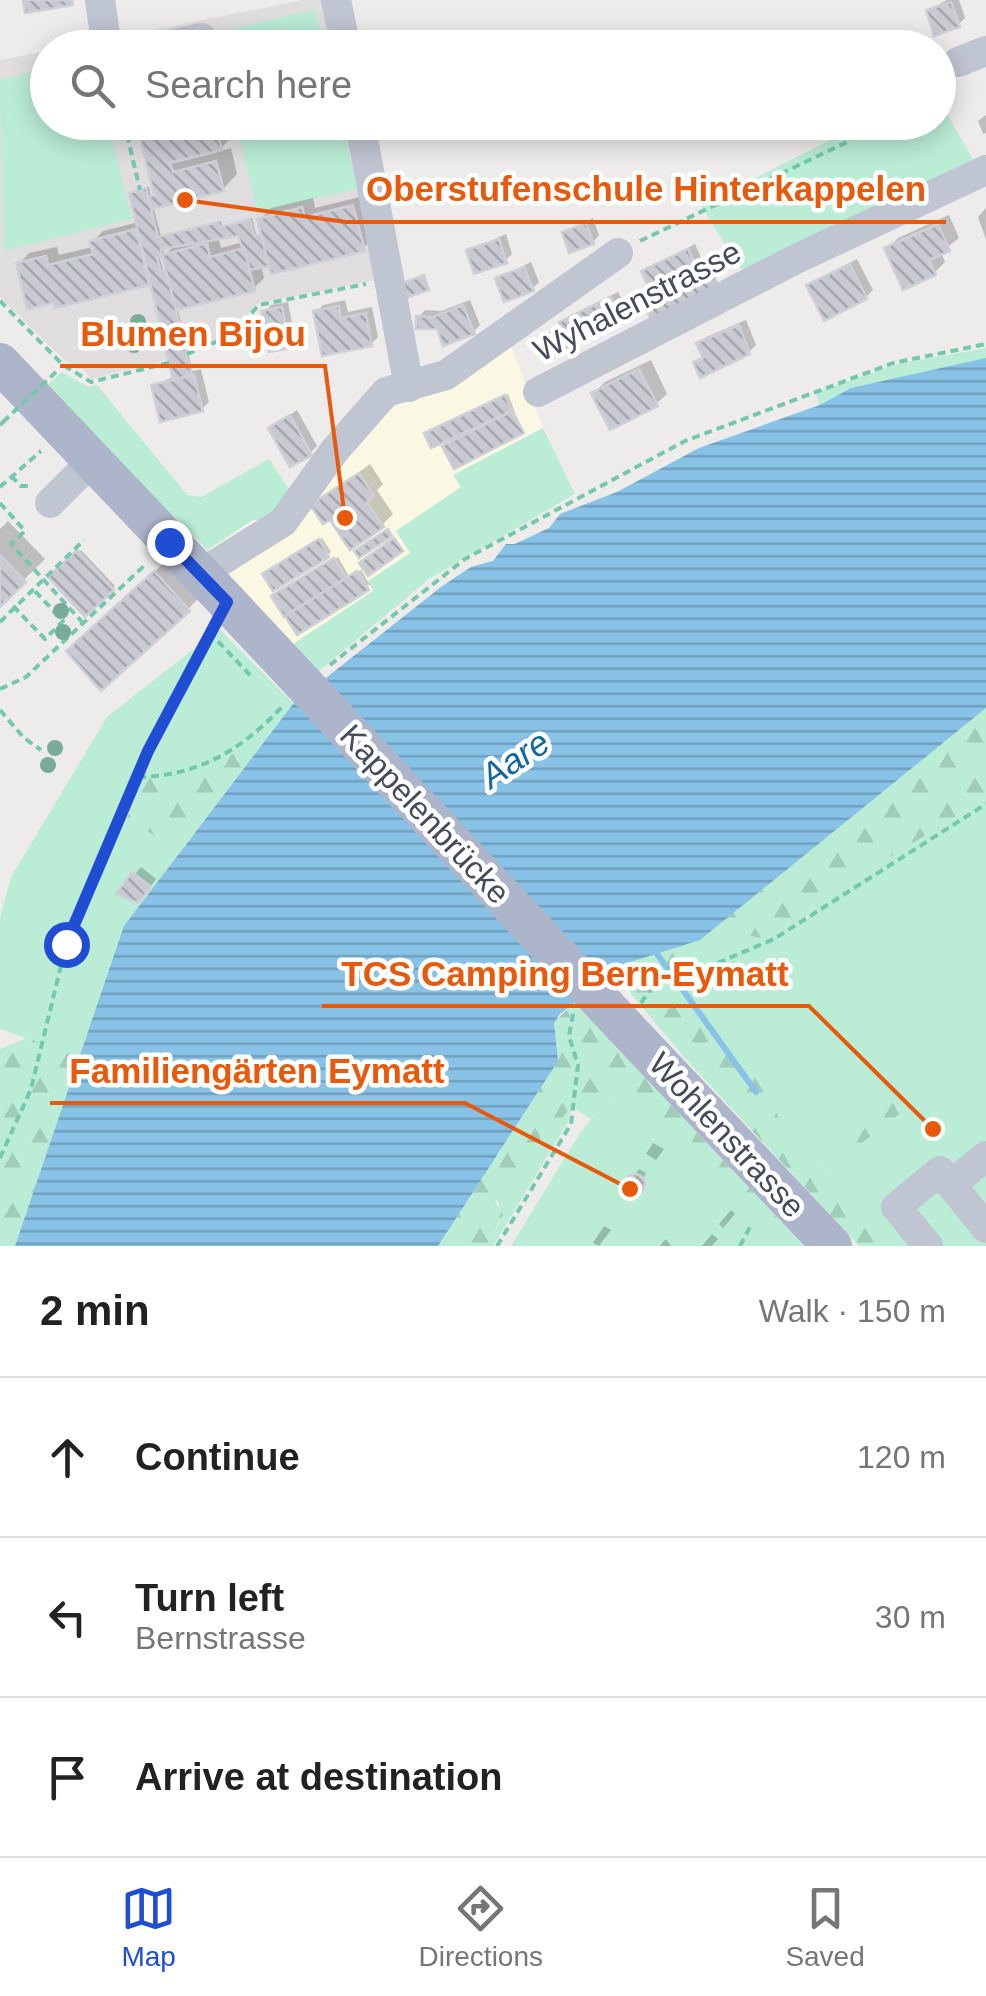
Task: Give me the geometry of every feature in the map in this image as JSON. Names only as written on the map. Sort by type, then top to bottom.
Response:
[{"type":"main road","name":"Kappelenbrücke","points":[[0,363],[169,542],[212,603],[631,1016]]},
{"type":"main road","name":"Wohlenstrasse","points":[[631,1016],[832,1246]]},
{"type":"street","points":[[100,0],[104,30]]},
{"type":"street","points":[[336,0],[342,30]]},
{"type":"street","points":[[364,140],[409,387]]},
{"type":"street","name":"Wyhalenstrasse","points":[[538,392],[796,259],[986,170]]},
{"type":"street","points":[[212,603],[283,522],[335,450],[386,392],[434,382],[466,363],[618,253]]},
{"type":"street","points":[[42,495],[79,449]]},
{"type":"street","points":[[951,1185],[986,1156]]},
{"type":"street","points":[[928,1246],[896,1207],[940,1171],[986,1228]]},
{"type":"path","points":[[128,140],[140,190]]},
{"type":"path","points":[[618,253],[850,140]]},
{"type":"path","points":[[186,354],[230,336],[260,305],[391,280]]},
{"type":"path","points":[[0,301],[64,364],[90,382],[172,362]]},
{"type":"path","points":[[321,673],[465,559],[684,440],[893,363],[986,344]]},
{"type":"path","points":[[2,424],[64,364]]},
{"type":"path","points":[[0,487],[32,456],[79,449]]},
{"type":"path","points":[[12,476],[21,486],[42,495]]},
{"type":"path","points":[[0,503],[26,531],[11,544],[83,623]]},
{"type":"path","points":[[0,622],[84,540]]},
{"type":"path","points":[[0,689],[26,677],[169,542]]},
{"type":"path","points":[[13,606],[45,639],[63,621],[32,589]]},
{"type":"path","points":[[212,603],[257,682]]},
{"type":"path","points":[[0,1158],[31,1089],[66,944],[212,603]]},
{"type":"path","points":[[48,636],[58,646]]},
{"type":"path","points":[[270,695],[282,707]]},
{"type":"path","points":[[138,777],[193,770],[248,741],[292,697]]},
{"type":"path","points":[[0,710],[18,733],[41,750]]},
{"type":"path","points":[[609,980],[666,970],[686,962],[708,967],[774,939],[986,804]]},
{"type":"path","points":[[631,1016],[666,970]]},
{"type":"path","points":[[497,1246],[571,1124],[578,1065],[569,1031],[579,1006]]},
{"type":"path","points":[[740,1246],[750,1227]]},
{"type":"shaded area","points":[[302,0],[332,0],[338,30],[153,30]]},
{"type":"shaded area","points":[[30,54],[30,140],[359,140],[386,278],[258,303],[228,334],[171,359],[90,379],[82,367],[66,362],[0,297],[0,60]]},
{"type":"shaded area","points":[[508,339],[543,428],[454,475],[462,487],[397,531],[411,553],[369,581],[374,591],[293,644],[208,550],[253,520],[278,521],[386,397]]},
{"type":"green space","points":[[315,9],[320,30],[228,30]]},
{"type":"green space","points":[[30,72],[30,140],[112,140],[132,219],[4,251],[0,80]]},
{"type":"green space","points":[[956,130],[977,166],[747,279],[701,206],[830,140],[956,140]]},
{"type":"green space","points":[[240,140],[346,140],[357,189],[257,212]]},
{"type":"green space","points":[[986,348],[986,708],[723,922],[806,920],[817,902],[986,798],[986,1246],[894,1246],[828,1169],[815,1166],[785,1129],[743,1048],[705,1004],[690,970],[624,964],[560,1014],[554,1023],[558,1061],[438,1246],[15,1246],[80,1058],[0,1029],[0,917],[11,877],[107,717],[219,629],[294,704],[441,587],[471,567],[493,561],[506,544],[515,544],[549,528],[560,514],[617,492],[699,448],[819,405],[816,392],[898,364]],"holes":[[[260,746],[183,849],[148,769],[183,769]]]},
{"type":"green space","points":[[62,372],[88,387],[97,385],[187,495],[201,497],[269,459],[295,498],[278,522],[253,520],[208,550],[173,515],[169,517],[45,387]]},
{"type":"green space","points":[[543,428],[575,494],[429,579],[319,671],[293,644],[373,591],[368,581],[410,553],[396,531],[461,487],[453,475]]},
{"type":"green space","points":[[986,708],[986,798],[817,902],[807,917],[786,934],[775,938],[750,936],[722,922]]},
{"type":"green space","points":[[262,745],[182,849],[126,821],[147,769],[183,769]]},
{"type":"green space","points":[[683,948],[705,1004],[743,1048],[785,1129],[815,1166],[828,1169],[894,1246],[859,1246],[684,1057],[613,972],[624,964]]},
{"type":"green space","points":[[575,1002],[804,1246],[779,1246],[610,1096],[591,1119],[572,1107],[554,1126],[542,1130],[526,1172],[495,1201],[503,1215],[487,1246],[438,1246],[558,1061],[554,1022]]},
{"type":"green space","points":[[27,1038],[80,1058],[15,1246],[0,1246],[0,1049]]},
{"type":"green space","points":[[906,1089],[915,1102],[846,1155],[861,1125]]},
{"type":"green space","points":[[610,1096],[779,1246],[511,1246],[580,1133]]},
{"type":"green space","points":[[572,1107],[568,1122],[493,1246],[487,1246],[502,1218],[497,1197],[527,1169],[542,1129],[554,1126]]},
{"type":"water","name":"Aare","points":[[986,358],[986,708],[700,940],[624,964],[560,1014],[554,1023],[558,1061],[438,1246],[15,1246],[124,926],[293,704],[441,587],[471,567],[493,561],[506,544],[515,544],[549,528],[560,514],[617,492],[699,448],[820,405],[851,388]]},
{"type":"building","points":[[23,0],[72,0],[73,5],[25,13]]},
{"type":"building","points":[[951,2],[960,27],[932,30],[926,10]]},
{"type":"building","points":[[140,140],[220,140],[222,150],[170,163],[173,172],[216,161],[224,191],[152,209],[148,197],[154,195]]},
{"type":"building","points":[[146,188],[158,237],[218,222],[219,227],[250,220],[254,236],[261,234],[269,266],[250,270],[238,236],[161,249],[162,257],[157,258],[161,272],[166,271],[192,375],[173,380],[129,193]]},
{"type":"building","points":[[353,205],[365,251],[271,274],[257,219],[302,207],[305,217]]},
{"type":"building","points":[[586,223],[594,244],[569,253],[562,232]]},
{"type":"building","points":[[938,224],[950,251],[929,260],[936,275],[903,290],[884,248]]},
{"type":"building","points":[[136,229],[149,285],[55,308],[54,303],[27,309],[16,263],[46,256],[48,265],[93,254],[89,241]]},
{"type":"building","points":[[499,239],[507,263],[474,274],[466,250]]},
{"type":"building","points":[[207,243],[210,257],[244,248],[255,291],[176,310],[162,255]]},
{"type":"building","points":[[688,249],[700,275],[653,297],[641,271]]},
{"type":"building","points":[[850,264],[867,299],[824,321],[806,285]]},
{"type":"building","points":[[524,267],[534,291],[504,302],[495,278]]},
{"type":"building","points":[[424,275],[429,290],[408,297],[403,283]]},
{"type":"building","points":[[713,275],[719,286],[651,319],[646,309]]},
{"type":"building","points":[[611,297],[623,322],[550,358],[540,337],[561,327],[559,322]]},
{"type":"building","points":[[463,305],[475,334],[443,346],[437,329],[416,329],[416,316],[433,317]]},
{"type":"building","points":[[339,306],[341,318],[366,313],[372,346],[322,356],[313,311]]},
{"type":"building","points":[[282,307],[290,348],[269,352],[261,311]]},
{"type":"building","points":[[739,325],[750,354],[700,378],[693,362],[703,358],[696,343]]},
{"type":"building","points":[[639,369],[658,406],[610,430],[591,393]]},
{"type":"building","points":[[194,375],[203,411],[160,422],[151,385]]},
{"type":"building","points":[[505,395],[512,411],[431,448],[424,433]]},
{"type":"building","points":[[512,411],[524,433],[454,469],[442,446]]},
{"type":"building","points":[[290,415],[312,455],[290,467],[268,428]]},
{"type":"building","points":[[359,473],[374,496],[367,502],[384,527],[350,550],[330,520],[323,524],[310,505]]},
{"type":"building","points":[[388,529],[392,536],[359,558],[354,551]]},
{"type":"building","points":[[394,538],[403,551],[368,576],[359,563]]},
{"type":"building","points":[[319,539],[329,557],[273,591],[262,574]]},
{"type":"building","points":[[77,550],[114,590],[85,617],[48,577]]},
{"type":"building","points":[[0,555],[26,582],[0,607]]},
{"type":"building","points":[[334,558],[347,579],[284,617],[271,596]]},
{"type":"building","points":[[154,571],[190,611],[101,691],[66,651]]},
{"type":"building","points":[[357,571],[369,590],[297,635],[285,616]]},
{"type":"building","points":[[132,872],[151,887],[138,903],[116,894]]},
{"type":"building","points":[[631,1174],[639,1174],[645,1184],[639,1194],[631,1194],[625,1188],[625,1180]]},
{"type":"waterway","points":[[655,951],[756,1092]]},
{"type":"place","name":"Oberstufenschule Hinterkappelen","points":[[185,200]]},
{"type":"place","name":"Blumen Bijou","points":[[345,518]]},
{"type":"place","name":"TCS Camping Bern-Eymatt","points":[[933,1129]]},
{"type":"place","name":"Familiengärten Eymatt","points":[[630,1189]]},
{"type":"route","points":[[66,944],[148,751],[227,602],[169,542]]}]
